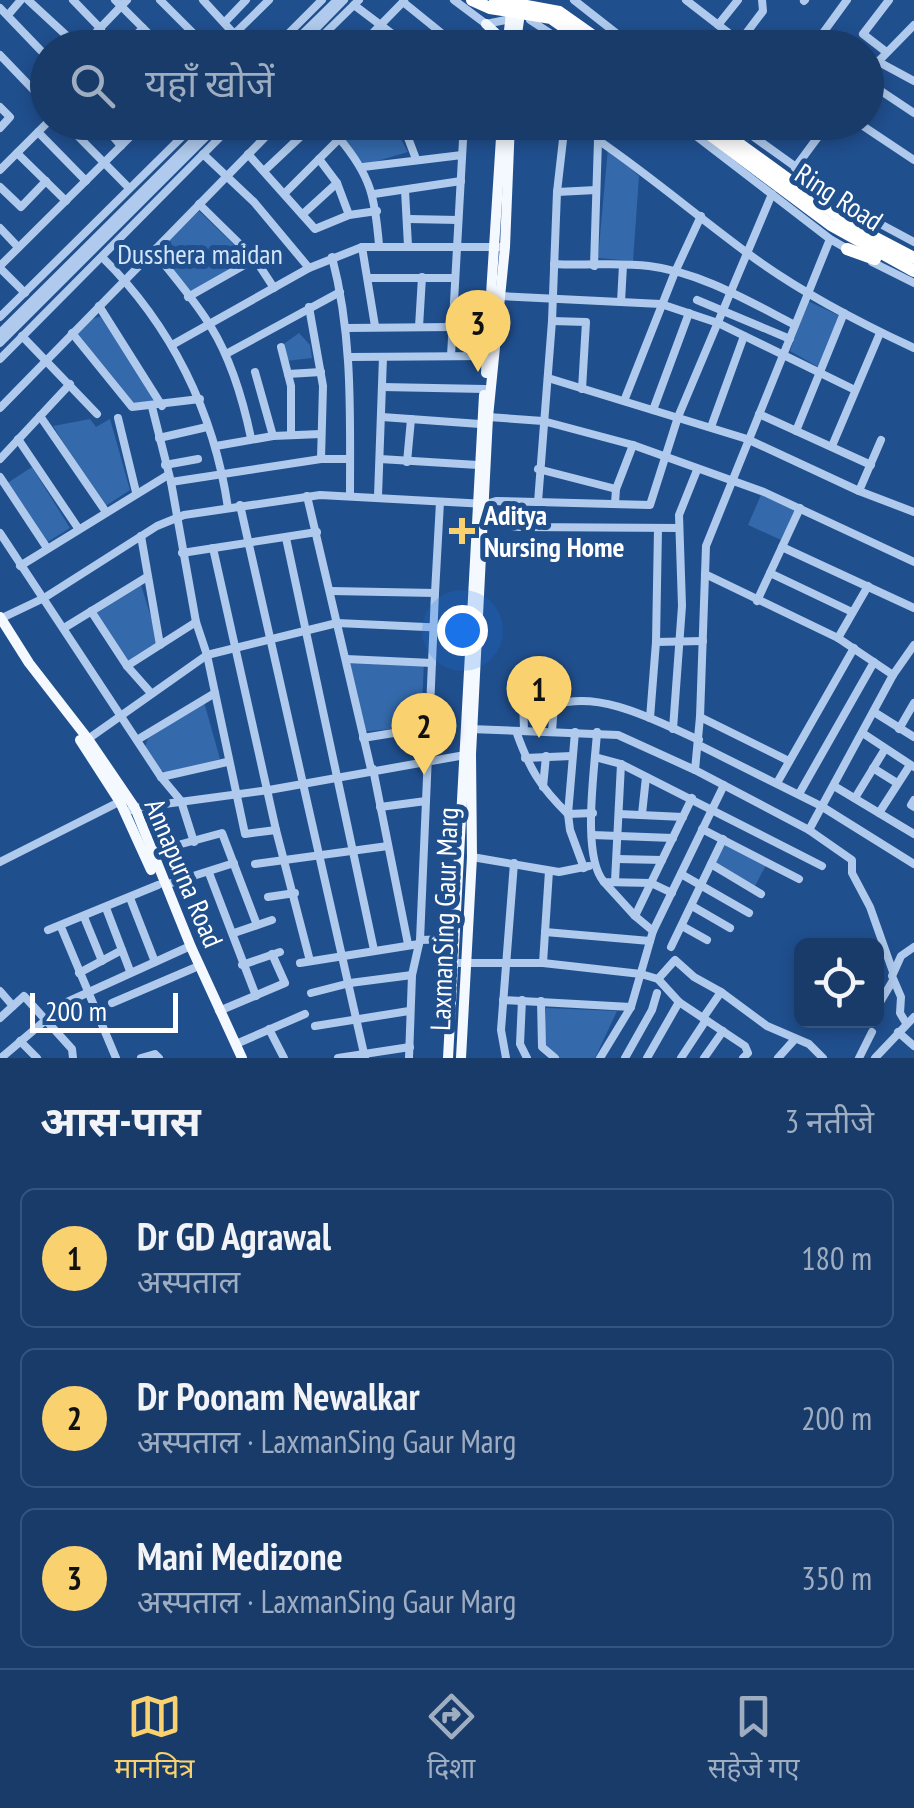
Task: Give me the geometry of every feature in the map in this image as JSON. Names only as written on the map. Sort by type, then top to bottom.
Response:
[{"type":"highway","points":[[472,0],[490,8],[551,18],[568,30]]},
{"type":"highway","points":[[495,0],[559,12],[584,30]]},
{"type":"highway","name":"Ring Road","points":[[716,140],[847,236],[911,265]]},
{"type":"highway","name":"Ring Road","points":[[728,140],[771,181],[810,196],[911,265]]},
{"type":"highway","points":[[808,177],[810,196]]},
{"type":"highway","points":[[848,250],[864,253],[892,268],[911,265]]},
{"type":"main road","points":[[512,0],[515,20]]},
{"type":"main road","points":[[513,30],[522,0]]},
{"type":"main road","points":[[527,30],[537,22]]},
{"type":"main road","points":[[486,24],[494,30]]},
{"type":"main road","name":"LaxmanSing Gaur Marg","points":[[469,729],[485,522],[478,465],[505,140]]},
{"type":"main road","name":"LaxmanSing Gaur Marg","points":[[460,1058],[459,963],[454,939],[468,754],[470,629],[481,504],[484,389],[499,296],[499,248]]},
{"type":"main road","name":"Annapurna Road","points":[[0,618],[29,664],[88,739],[127,805],[152,852],[194,968],[238,1058]]},
{"type":"main road","name":"Annapurna Road","points":[[0,628],[127,805],[236,1044],[238,1058]]},
{"type":"main road","name":"LaxmanSing Gaur Marg","points":[[448,1058],[472,857],[468,754]]},
{"type":"street","points":[[8,15],[25,0],[60,30]]},
{"type":"street","points":[[74,0],[101,28],[122,2],[143,28]]},
{"type":"street","points":[[225,22],[246,0]]},
{"type":"street","points":[[238,30],[269,0]]},
{"type":"street","points":[[292,30],[322,0]]},
{"type":"street","points":[[306,30],[336,0]]},
{"type":"street","points":[[315,30],[344,0]]},
{"type":"street","points":[[454,0],[486,24],[537,22],[548,30]]},
{"type":"street","points":[[562,0],[580,2],[613,30]]},
{"type":"street","points":[[718,25],[738,0]]},
{"type":"street","points":[[752,30],[764,11],[762,0]]},
{"type":"street","points":[[827,30],[847,0]]},
{"type":"street","points":[[865,30],[889,0]]},
{"type":"street","points":[[206,1],[231,30]]},
{"type":"street","points":[[377,30],[404,1],[439,30]]},
{"type":"street","points":[[166,2],[192,30]]},
{"type":"street","points":[[328,30],[356,2],[388,30]]},
{"type":"street","points":[[692,2],[723,30]]},
{"type":"street","points":[[0,8],[30,39]]},
{"type":"street","points":[[886,51],[914,24]]},
{"type":"street","points":[[0,55],[30,87]]},
{"type":"street","points":[[884,65],[914,82]]},
{"type":"street","points":[[884,90],[914,112]]},
{"type":"street","points":[[0,107],[10,117],[0,128]]},
{"type":"street","points":[[0,170],[30,140]]},
{"type":"street","points":[[46,140],[86,182]]},
{"type":"street","points":[[82,140],[130,188]]},
{"type":"street","points":[[116,140],[121,146]]},
{"type":"street","points":[[25,292],[0,267],[127,140]]},
{"type":"street","points":[[0,318],[179,140]]},
{"type":"street","points":[[0,343],[195,140]]},
{"type":"street","points":[[0,332],[203,140]]},
{"type":"street","points":[[0,358],[217,140]]},
{"type":"street","points":[[0,408],[262,140]]},
{"type":"street","points":[[264,172],[297,140]]},
{"type":"street","points":[[286,192],[336,140]]},
{"type":"street","points":[[340,140],[363,167],[374,194],[380,246]]},
{"type":"street","points":[[410,140],[416,159]]},
{"type":"street","points":[[452,356],[463,140]]},
{"type":"street","points":[[538,502],[563,140]]},
{"type":"street","points":[[594,266],[598,140]]},
{"type":"street","points":[[598,140],[747,253],[808,294],[914,348]]},
{"type":"street","points":[[706,140],[771,181],[830,239],[914,283]]},
{"type":"street","points":[[754,140],[860,213],[914,242]]},
{"type":"street","points":[[795,168],[816,140]]},
{"type":"street","points":[[884,140],[914,160]]},
{"type":"street","points":[[17,153],[66,200]]},
{"type":"street","points":[[203,154],[254,202],[308,268]]},
{"type":"street","points":[[248,154],[286,192],[315,229],[349,214],[376,211]]},
{"type":"street","points":[[363,167],[462,155]]},
{"type":"street","points":[[319,160],[337,184],[349,214]]},
{"type":"street","points":[[0,187],[21,208],[46,181]]},
{"type":"street","points":[[374,194],[461,181]]},
{"type":"street","points":[[0,618],[44,598],[176,517],[240,505],[306,496],[378,496],[481,504],[615,502],[650,506],[678,417],[747,253],[771,181]]},
{"type":"street","points":[[303,214],[337,184]]},
{"type":"street","points":[[405,190],[408,246]]},
{"type":"street","points":[[557,192],[596,190]]},
{"type":"street","points":[[200,204],[255,259],[274,288]]},
{"type":"street","points":[[624,401],[674,272],[701,216]]},
{"type":"street","points":[[408,219],[458,220]]},
{"type":"street","points":[[0,228],[18,247]]},
{"type":"street","points":[[695,770],[706,546],[830,239]]},
{"type":"street","points":[[172,345],[308,268],[362,246],[499,248]]},
{"type":"street","points":[[362,246],[375,326]]},
{"type":"street","points":[[154,250],[210,324],[226,354],[243,400],[251,438]]},
{"type":"street","points":[[102,256],[126,280],[172,345],[200,399],[216,446],[228,508]]},
{"type":"street","points":[[332,257],[347,328],[350,496]]},
{"type":"street","points":[[188,297],[255,259]]},
{"type":"street","points":[[554,264],[650,266],[731,293],[796,324]]},
{"type":"street","points":[[621,302],[623,266]]},
{"type":"street","points":[[368,278],[455,278]]},
{"type":"street","points":[[419,327],[422,278]]},
{"type":"street","points":[[226,354],[340,292]]},
{"type":"street","points":[[499,296],[662,304],[718,324],[855,390]]},
{"type":"street","points":[[698,300],[790,339]]},
{"type":"street","points":[[99,306],[157,406],[159,438],[196,622],[207,655],[245,834],[276,830]]},
{"type":"street","points":[[309,307],[321,372],[320,459]]},
{"type":"street","points":[[796,431],[844,312]]},
{"type":"street","points":[[653,410],[689,313]]},
{"type":"street","points":[[552,321],[586,322],[582,388]]},
{"type":"street","points":[[347,328],[452,327]]},
{"type":"street","points":[[72,333],[128,404],[157,406],[200,399]]},
{"type":"street","points":[[832,446],[880,333]]},
{"type":"street","points":[[22,336],[97,414]]},
{"type":"street","points":[[710,427],[744,336]]},
{"type":"street","points":[[281,347],[292,397],[291,435]]},
{"type":"street","points":[[349,357],[490,356]]},
{"type":"street","points":[[378,496],[383,357]]},
{"type":"street","points":[[255,372],[272,436]]},
{"type":"street","points":[[288,374],[321,372]]},
{"type":"street","points":[[548,378],[747,439],[914,512]]},
{"type":"street","points":[[0,459],[70,384]]},
{"type":"street","points":[[382,387],[484,389]]},
{"type":"street","points":[[758,414],[871,465]]},
{"type":"street","points":[[40,416],[106,512]]},
{"type":"street","points":[[382,416],[543,421],[633,445],[800,508],[914,562]]},
{"type":"street","points":[[118,418],[136,492]]},
{"type":"street","points":[[407,462],[411,419]]},
{"type":"street","points":[[159,438],[207,426]]},
{"type":"street","points":[[216,446],[251,438],[322,434]]},
{"type":"street","points":[[18,439],[78,528]]},
{"type":"street","points":[[859,491],[881,440]]},
{"type":"street","points":[[615,502],[633,445]]},
{"type":"street","points":[[20,566],[136,492],[198,459]]},
{"type":"street","points":[[168,474],[223,474],[320,459],[350,459]]},
{"type":"street","points":[[380,459],[478,465]]},
{"type":"street","points":[[538,469],[616,489]]},
{"type":"street","points":[[672,728],[680,643],[679,514],[697,470]]},
{"type":"street","points":[[0,477],[47,548]]},
{"type":"street","points":[[306,496],[372,769],[408,944]]},
{"type":"street","points":[[409,1058],[412,975],[419,942],[440,502]]},
{"type":"street","points":[[240,505],[364,1056]]},
{"type":"street","points":[[757,601],[800,508]]},
{"type":"street","points":[[485,522],[518,527],[679,528]]},
{"type":"street","points":[[650,718],[658,528]]},
{"type":"street","points":[[182,553],[317,532]]},
{"type":"street","points":[[0,533],[160,777],[181,801],[194,842]]},
{"type":"street","points":[[141,536],[160,646]]},
{"type":"street","points":[[286,538],[374,950]]},
{"type":"street","points":[[782,547],[914,608]]},
{"type":"street","points":[[212,548],[276,830],[294,892],[305,962],[454,939]]},
{"type":"street","points":[[770,573],[852,612]]},
{"type":"street","points":[[64,628],[148,577]]},
{"type":"street","points":[[682,581],[705,578],[757,601],[838,638],[894,676]]},
{"type":"street","points":[[838,638],[868,586]]},
{"type":"street","points":[[330,591],[435,593]]},
{"type":"street","points":[[91,611],[127,666],[150,692]]},
{"type":"street","points":[[127,666],[196,622]]},
{"type":"street","points":[[88,739],[207,655],[337,623],[470,629]]},
{"type":"street","points":[[656,642],[703,641]]},
{"type":"street","points":[[777,783],[854,648]]},
{"type":"street","points":[[808,830],[894,676],[913,650]]},
{"type":"street","points":[[346,659],[432,663]]},
{"type":"street","points":[[799,794],[874,662]]},
{"type":"street","points":[[136,740],[214,693]]},
{"type":"street","points":[[523,698],[520,730],[525,758],[542,790],[568,814],[593,813]]},
{"type":"street","points":[[552,731],[553,706],[557,702],[613,706],[650,718],[821,806],[914,864]]},
{"type":"street","points":[[899,728],[914,703]]},
{"type":"street","points":[[874,712],[914,737]]},
{"type":"street","points":[[700,717],[789,761]]},
{"type":"street","points":[[363,738],[430,727]]},
{"type":"street","points":[[469,729],[618,734],[808,830],[852,860],[852,873],[870,907],[905,1016],[898,1032],[879,1054],[891,1058]]},
{"type":"street","points":[[575,732],[570,830],[589,866],[653,930]]},
{"type":"street","points":[[589,866],[597,732]]},
{"type":"street","points":[[864,734],[912,766],[879,813]]},
{"type":"street","points":[[855,798],[885,749]]},
{"type":"street","points":[[0,862],[127,805],[236,795],[468,754]]},
{"type":"street","points":[[542,790],[546,756]]},
{"type":"street","points":[[525,758],[572,756]]},
{"type":"street","points":[[595,757],[621,764],[692,798],[822,866]]},
{"type":"street","points":[[160,777],[227,762]]},
{"type":"street","points":[[615,880],[621,764]]},
{"type":"street","points":[[873,768],[897,784]]},
{"type":"street","points":[[642,814],[646,778]]},
{"type":"street","points":[[600,1058],[631,1007],[653,930],[724,786]]},
{"type":"street","points":[[834,786],[914,834]]},
{"type":"street","points":[[635,916],[692,798]]},
{"type":"street","points":[[380,808],[426,801]]},
{"type":"street","points":[[618,814],[683,818]]},
{"type":"street","points":[[702,829],[798,879]]},
{"type":"street","points":[[152,852],[222,833],[257,925]]},
{"type":"street","points":[[592,835],[673,838]]},
{"type":"street","points":[[671,947],[723,839]]},
{"type":"street","points":[[255,864],[388,846]]},
{"type":"street","points":[[472,857],[549,871],[574,872],[589,866]]},
{"type":"street","points":[[617,858],[662,860]]},
{"type":"street","points":[[506,1058],[503,1000],[514,863]]},
{"type":"street","points":[[48,930],[162,885],[234,864]]},
{"type":"street","points":[[712,864],[760,894]]},
{"type":"street","points":[[543,964],[549,871]]},
{"type":"street","points":[[208,873],[256,996]]},
{"type":"street","points":[[681,874],[749,913]]},
{"type":"street","points":[[604,882],[651,883],[672,893]]},
{"type":"street","points":[[268,897],[294,892]]},
{"type":"street","points":[[130,898],[155,962]]},
{"type":"street","points":[[692,906],[730,928]]},
{"type":"street","points":[[106,908],[130,971]]},
{"type":"street","points":[[84,917],[102,961]]},
{"type":"street","points":[[234,933],[272,920]]},
{"type":"street","points":[[682,926],[708,940]]},
{"type":"street","points":[[61,927],[116,1058]]},
{"type":"street","points":[[289,932],[302,930]]},
{"type":"street","points":[[544,932],[650,941]]},
{"type":"street","points":[[884,994],[901,956],[914,947]]},
{"type":"street","points":[[2,1053],[88,991],[186,948]]},
{"type":"street","points":[[78,973],[122,950]]},
{"type":"street","points":[[219,1011],[285,984],[276,953],[242,965]]},
{"type":"street","points":[[658,979],[674,960],[767,1026],[809,1044],[818,1056]]},
{"type":"street","points":[[459,963],[543,964],[658,979],[679,1002],[745,1046],[748,1052],[743,1058]]},
{"type":"street","points":[[112,1003],[194,968]]},
{"type":"street","points":[[311,993],[412,975]]},
{"type":"street","points":[[0,990],[13,1006]]},
{"type":"street","points":[[681,1058],[721,992]]},
{"type":"street","points":[[625,1058],[652,1010],[657,993]]},
{"type":"street","points":[[0,1018],[24,996],[72,1049],[72,1058]]},
{"type":"street","points":[[503,1000],[631,1007]]},
{"type":"street","points":[[522,1000],[520,1044],[527,1058]]},
{"type":"street","points":[[542,1001],[542,1047],[555,1058]]},
{"type":"street","points":[[647,1058],[679,1002]]},
{"type":"street","points":[[315,1026],[409,1010]]},
{"type":"street","points":[[236,1044],[305,1014]]},
{"type":"street","points":[[269,1029],[284,1058]]},
{"type":"street","points":[[704,1058],[724,1031]]},
{"type":"street","points":[[860,1058],[872,1032]]},
{"type":"street","points":[[898,1032],[914,1046]]},
{"type":"street","points":[[778,1058],[795,1039]]},
{"type":"street","points":[[20,1041],[37,1058]]},
{"type":"street","points":[[338,1058],[410,1047]]},
{"type":"street","points":[[141,1058],[154,1054],[159,1058]]},
{"type":"green space","points":[[344,140],[401,140],[408,152],[364,165]]},
{"type":"green space","points":[[608,148],[639,176],[633,261],[598,258]]},
{"type":"green space","name":"Dusshera maidan","points":[[199,211],[250,260],[190,294],[159,249]]},
{"type":"green space","points":[[808,301],[840,316],[820,368],[790,351]]},
{"type":"green space","points":[[103,316],[157,401],[131,405],[76,331],[88,320]]},
{"type":"green space","points":[[299,333],[310,345],[312,358],[286,361],[281,346]]},
{"type":"green space","points":[[90,419],[96,427],[110,419],[130,490],[104,507],[53,426]]},
{"type":"green space","points":[[32,467],[70,528],[46,543],[6,484]]},
{"type":"green space","points":[[761,495],[796,509],[781,540],[748,525]]},
{"type":"green space","points":[[141,585],[159,643],[127,665],[91,611]]},
{"type":"green space","points":[[424,661],[421,726],[360,732],[349,662]]},
{"type":"green space","points":[[204,702],[220,759],[168,774],[156,767],[145,747],[148,738]]},
{"type":"green space","points":[[723,843],[766,865],[754,888],[712,863]]},
{"type":"green space","points":[[546,1008],[617,1011],[595,1058],[559,1058],[544,1046]]},
{"type":"place","name":"Mani Medizone","points":[[478,372]]},
{"type":"place","name":"Aditya Nursing Home","points":[[462,531]]},
{"type":"place","name":"Dr GD Agrawal","points":[[539,738]]},
{"type":"place","name":"Dr Poonam Newalkar","points":[[424,775]]}]
